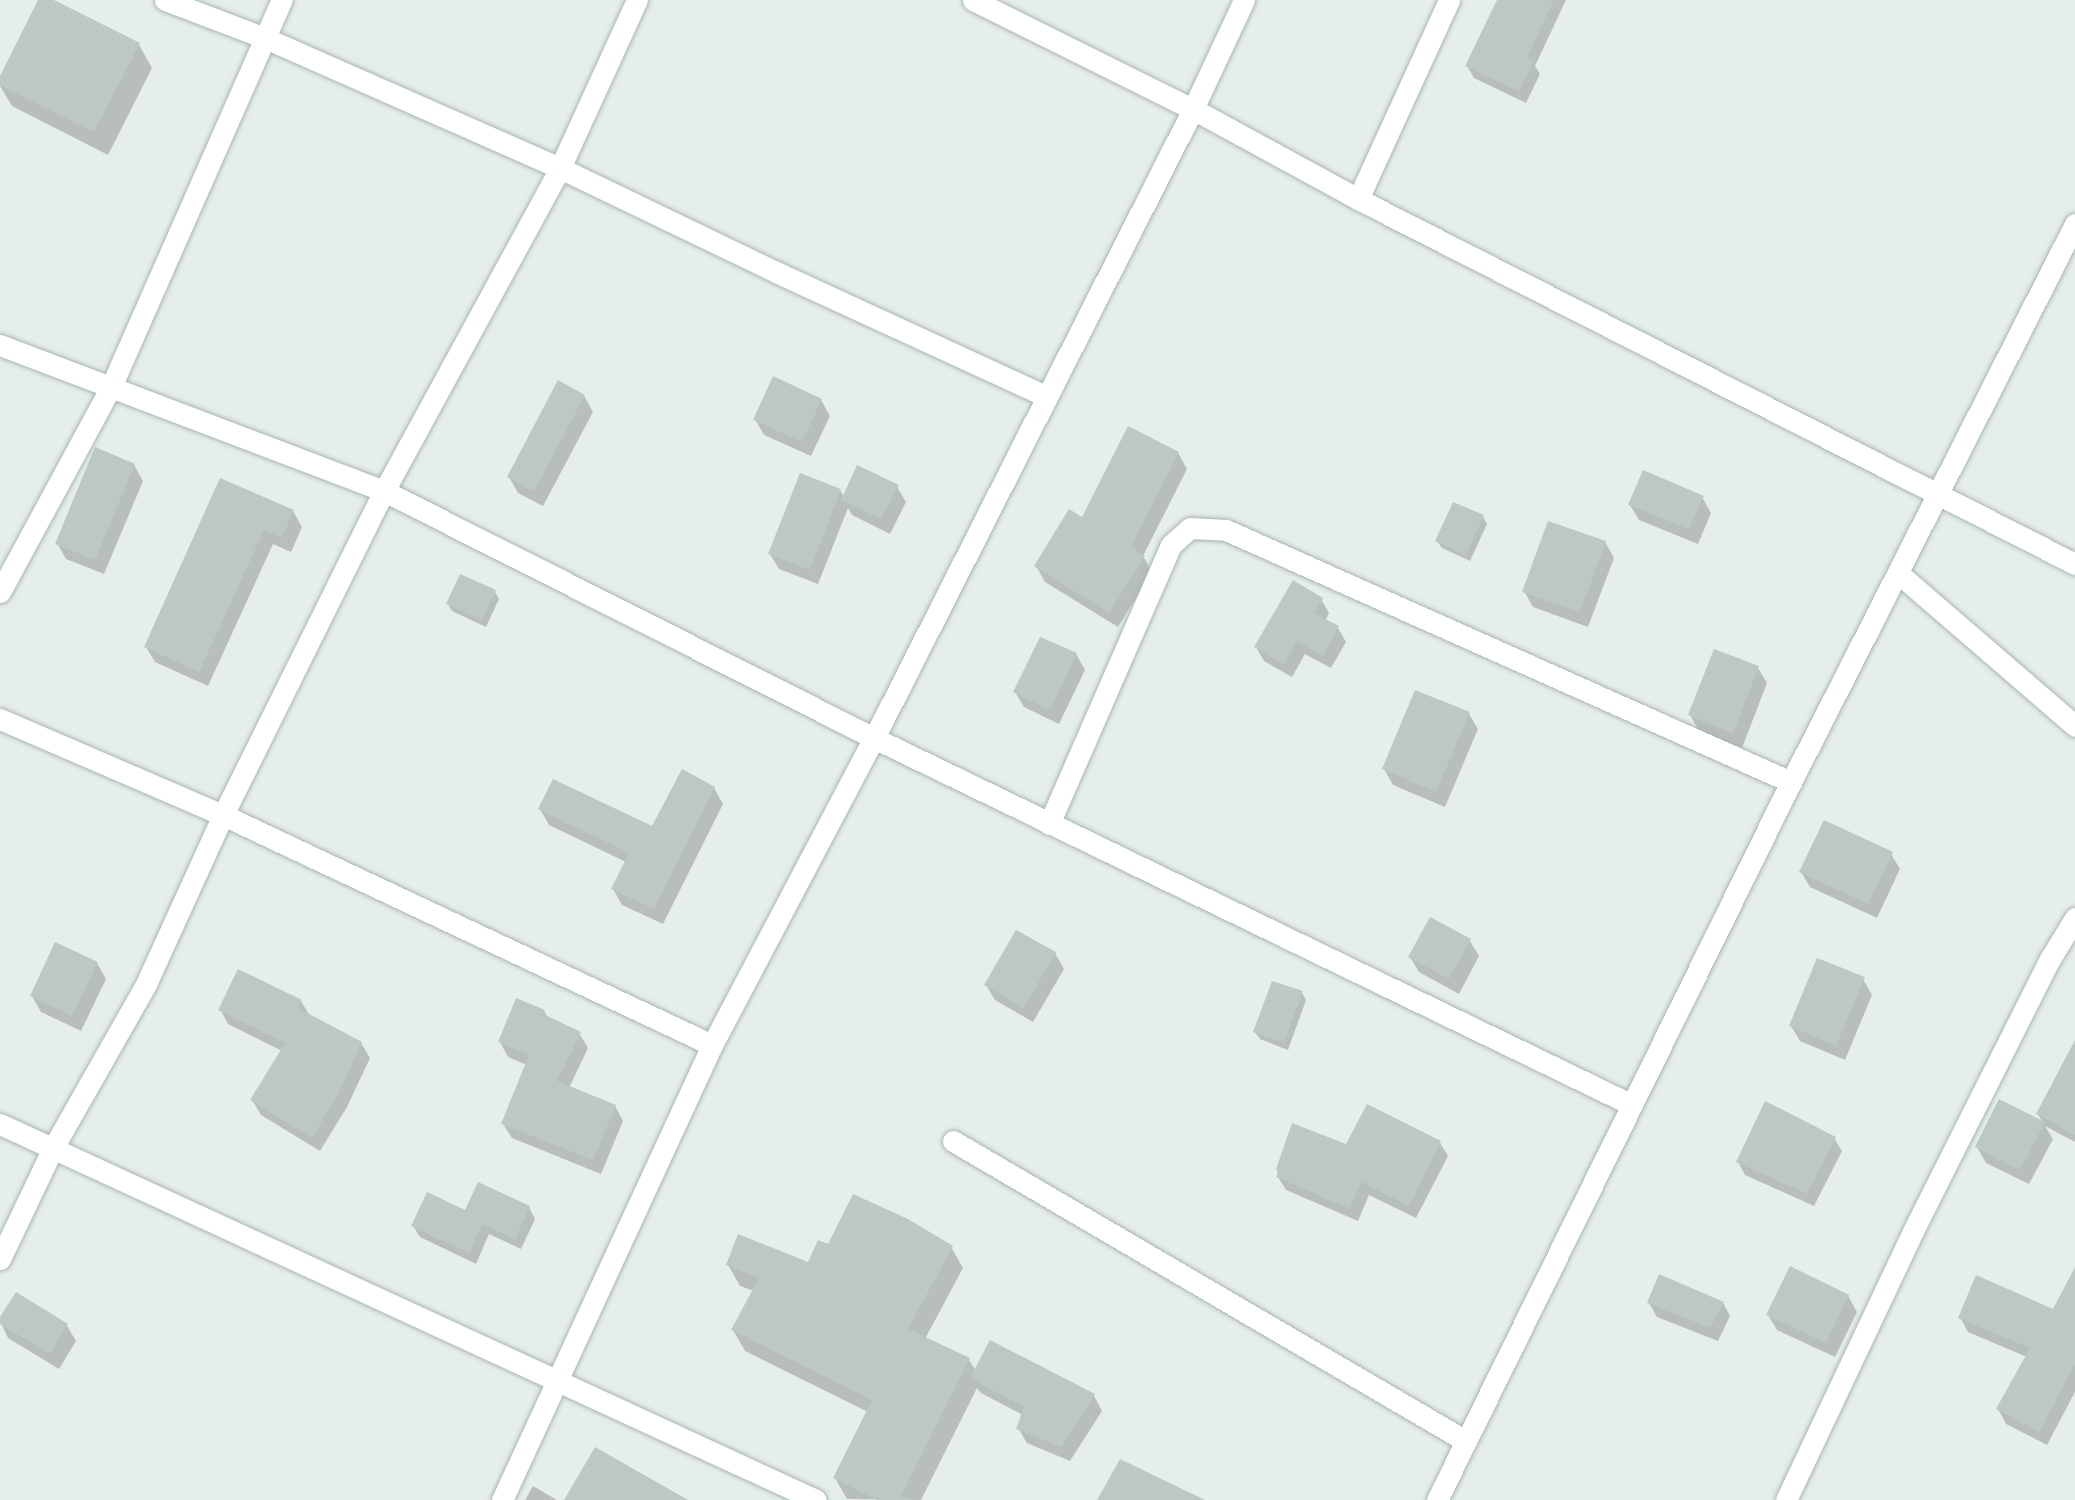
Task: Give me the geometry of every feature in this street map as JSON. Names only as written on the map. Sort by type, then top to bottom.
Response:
[{"type":"street","points":[[165,0],[265,38],[560,168],[1046,396]]},
{"type":"street","points":[[0,592],[111,387],[282,0]]},
{"type":"street","points":[[0,1259],[53,1148],[146,984],[223,815],[384,491],[560,168],[637,0]]},
{"type":"street","points":[[973,0],[1193,109],[1358,199],[2075,564]]},
{"type":"street","points":[[502,1500],[712,1045],[874,738],[1193,109],[1244,0]]},
{"type":"street","points":[[1358,199],[1449,0]]},
{"type":"street","points":[[1437,1500],[1464,1440],[1791,782],[2075,224]]},
{"type":"street","points":[[0,345],[384,491],[874,738],[1632,1105]]},
{"type":"street","points":[[1049,824],[1171,545],[1190,528],[1226,530],[1791,782]]},
{"type":"street","points":[[1898,573],[2075,726]]},
{"type":"street","points":[[0,719],[223,815],[712,1045]]},
{"type":"street","points":[[1786,1500],[1913,1231],[2050,958],[2075,918]]},
{"type":"street","points":[[0,1124],[816,1500]]},
{"type":"street","points":[[953,1141],[1464,1440]]},
{"type":"building","points":[[38,0],[54,0],[140,43],[94,132],[0,85],[0,76]]},
{"type":"building","points":[[1497,0],[1554,0],[1527,57],[1534,61],[1519,92],[1465,66]]},
{"type":"building","points":[[773,376],[822,399],[802,442],[753,420]]},
{"type":"building","points":[[558,380],[585,395],[534,491],[507,477]]},
{"type":"building","points":[[1128,426],[1179,452],[1131,547],[1145,556],[1109,613],[1034,566],[1069,509],[1082,517]]},
{"type":"building","points":[[95,447],[135,464],[95,560],[55,544]]},
{"type":"building","points":[[857,465],[899,485],[881,519],[841,500]]},
{"type":"building","points":[[1643,470],[1704,496],[1689,529],[1628,505]]},
{"type":"building","points":[[800,473],[841,489],[810,570],[768,554]]},
{"type":"building","points":[[220,478],[294,510],[282,538],[264,530],[199,672],[144,647]]},
{"type":"building","points":[[1453,502],[1484,515],[1466,555],[1435,541]]},
{"type":"building","points":[[1548,521],[1606,541],[1580,612],[1522,592]]},
{"type":"building","points":[[460,574],[496,590],[482,620],[446,604]]},
{"type":"building","points":[[1293,580],[1323,598],[1314,613],[1339,626],[1323,656],[1297,641],[1284,664],[1254,647]]},
{"type":"building","points":[[1040,637],[1077,653],[1050,710],[1013,692]]},
{"type":"building","points":[[1714,649],[1759,666],[1733,733],[1688,715]]},
{"type":"building","points":[[1415,690],[1470,712],[1436,792],[1382,769]]},
{"type":"building","points":[[682,769],[715,787],[654,909],[611,889],[629,853],[538,809],[553,779],[652,826]]},
{"type":"building","points":[[1824,820],[1893,852],[1868,904],[1799,872]]},
{"type":"building","points":[[1430,917],[1471,939],[1449,979],[1408,957]]},
{"type":"building","points":[[1016,930],[1056,952],[1024,1008],[984,985]]},
{"type":"building","points":[[55,942],[98,962],[72,1016],[30,996]]},
{"type":"building","points":[[1817,958],[1865,977],[1836,1046],[1789,1026]]},
{"type":"building","points":[[238,969],[302,1000],[298,1008],[362,1042],[339,1092],[312,1138],[250,1100],[285,1043],[218,1010]]},
{"type":"building","points":[[1272,981],[1303,991],[1284,1043],[1253,1032]]},
{"type":"building","points":[[516,998],[545,1010],[543,1014],[581,1032],[557,1081],[616,1105],[593,1160],[501,1124],[529,1055],[498,1042]]},
{"type":"building","points":[[2075,1040],[2075,1135],[2036,1114]]},
{"type":"building","points":[[1999,1099],[2045,1122],[2020,1170],[1975,1147]]},
{"type":"building","points":[[1765,1101],[1836,1137],[1807,1194],[1736,1162]]},
{"type":"building","points":[[1367,1104],[1441,1141],[1409,1206],[1361,1182],[1350,1209],[1276,1177],[1279,1171],[1276,1169],[1292,1123],[1346,1144]]},
{"type":"building","points":[[478,1182],[530,1206],[515,1239],[482,1224],[469,1253],[411,1226],[427,1192],[465,1210]]},
{"type":"building","points":[[853,1194],[908,1219],[953,1246],[908,1329],[970,1358],[899,1500],[877,1500],[833,1478],[872,1400],[731,1330],[759,1278],[726,1265],[738,1234],[808,1262],[818,1240],[828,1244]]},
{"type":"building","points":[[1790,1266],[1849,1295],[1826,1343],[1766,1315]]},
{"type":"building","points":[[2075,1267],[2075,1364],[2039,1432],[1996,1409],[2030,1348],[1958,1318],[1976,1275],[2053,1309]]},
{"type":"building","points":[[1659,1274],[1724,1302],[1710,1328],[1647,1303]]},
{"type":"building","points":[[16,1292],[68,1324],[50,1354],[0,1324],[0,1317]]},
{"type":"building","points":[[990,1340],[1095,1394],[1061,1447],[1016,1429],[1024,1407],[970,1378]]},
{"type":"building","points":[[595,1447],[688,1500],[564,1500]]},
{"type":"building","points":[[1120,1459],[1205,1500],[1097,1500]]}]
